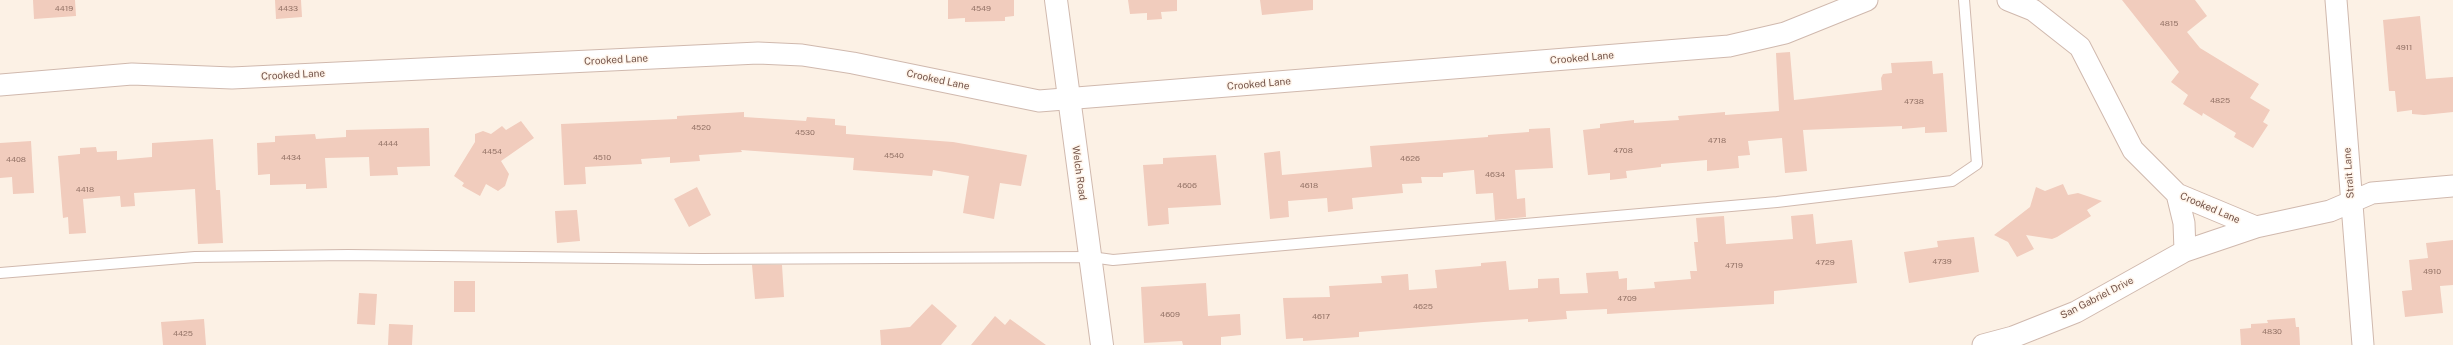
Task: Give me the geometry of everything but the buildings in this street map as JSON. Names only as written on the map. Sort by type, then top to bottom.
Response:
[{"type":"street","name":"Welch Road","points":[[1056,0],[1102,345]]},
{"type":"street","name":"Crooked Lane","points":[[0,85],[132,74],[232,78],[758,53],[802,55],[853,63],[1039,101],[1728,46],[1785,33],[1867,0]]},
{"type":"street","name":"Crooked Lane","points":[[2008,0],[2033,10],[2080,47],[2133,150],[2177,194],[2256,226]]},
{"type":"street","name":"Strait Lane","points":[[2336,0],[2363,345]]},
{"type":"street","points":[[2256,226],[2330,211],[2372,192],[2453,186]]},
{"type":"street","points":[[2177,194],[2184,223],[2185,251]]},
{"type":"street","name":"San Gabriel Drive","points":[[1983,345],[2013,337],[2076,312],[2185,251],[2256,226]]},
{"type":"lane","points":[[0,273],[195,257],[348,255],[701,259],[1091,257],[1113,260],[1777,202],[1952,181],[1977,164],[1964,0]]}]
